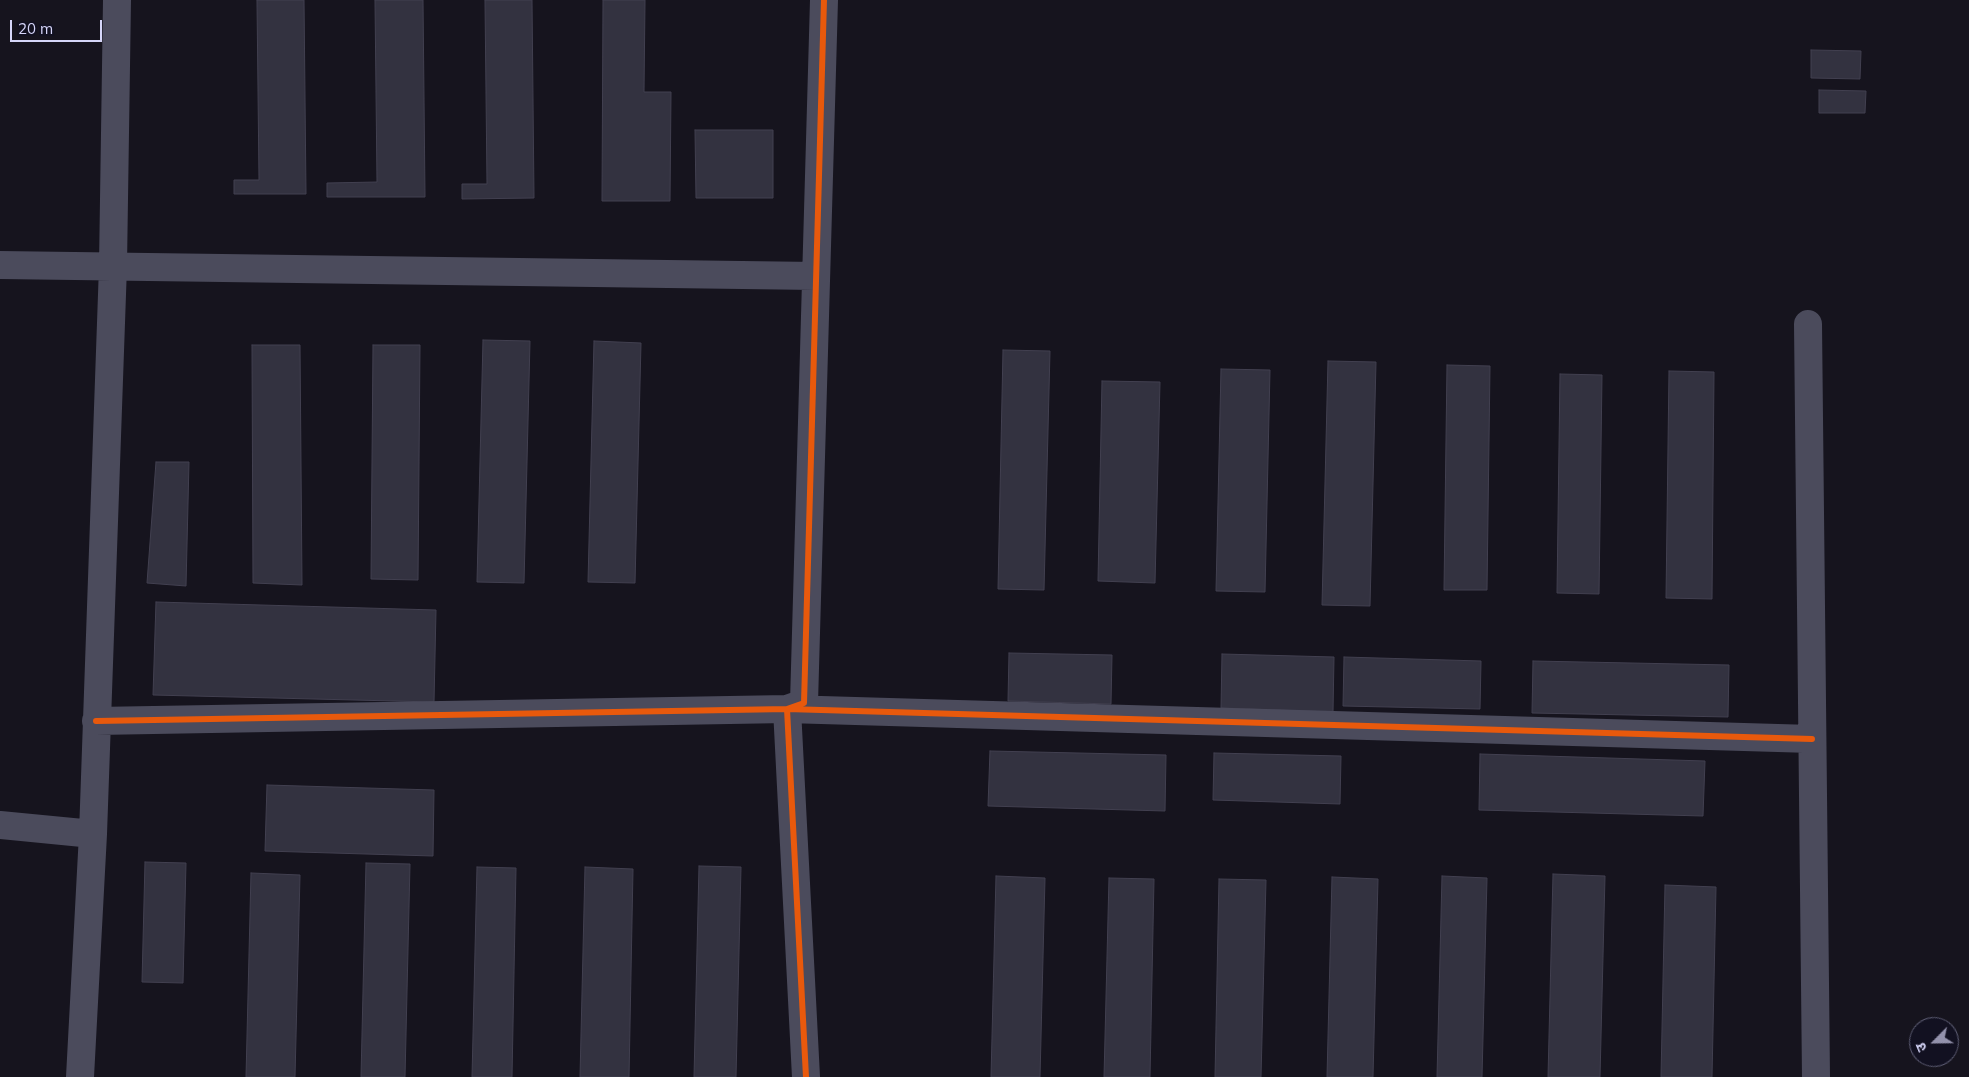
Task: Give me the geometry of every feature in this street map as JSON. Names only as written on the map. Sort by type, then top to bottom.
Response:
[{"type":"street","points":[[80,1077],[93,834],[113,266],[116,0]]},
{"type":"street","points":[[786,709],[804,702],[824,0]]},
{"type":"street","points":[[0,265],[816,276]]},
{"type":"street","points":[[1808,324],[1816,1077]]},
{"type":"street","points":[[96,721],[786,709],[1812,739]]},
{"type":"street","points":[[786,709],[806,1077]]},
{"type":"street","points":[[0,825],[93,834]]},
{"type":"building","points":[[257,0],[304,0],[306,194],[234,194],[234,180],[259,180]]},
{"type":"building","points":[[375,0],[423,0],[425,197],[327,197],[327,183],[377,182]]},
{"type":"building","points":[[485,0],[532,0],[534,198],[462,199],[462,184],[487,184]]},
{"type":"building","points":[[603,0],[645,0],[644,92],[671,92],[670,201],[602,201]]},
{"type":"building","points":[[1811,50],[1861,51],[1860,79],[1811,78]]},
{"type":"building","points":[[1819,90],[1866,91],[1865,113],[1819,113]]},
{"type":"building","points":[[695,130],[773,130],[773,198],[696,198]]},
{"type":"building","points":[[483,340],[530,341],[524,583],[477,582]]},
{"type":"building","points":[[594,341],[641,343],[635,583],[588,582]]},
{"type":"building","points":[[252,345],[300,345],[302,585],[253,583]]},
{"type":"building","points":[[373,345],[420,345],[418,580],[371,579]]},
{"type":"building","points":[[1003,350],[1050,351],[1044,590],[998,589]]},
{"type":"building","points":[[1328,361],[1376,362],[1370,606],[1322,605]]},
{"type":"building","points":[[1447,365],[1490,366],[1487,590],[1444,590]]},
{"type":"building","points":[[1221,369],[1270,370],[1265,592],[1216,591]]},
{"type":"building","points":[[1669,371],[1714,372],[1712,599],[1666,598]]},
{"type":"building","points":[[1560,374],[1602,375],[1599,594],[1557,593]]},
{"type":"building","points":[[1102,381],[1160,382],[1155,583],[1098,581]]},
{"type":"building","points":[[156,462],[189,462],[186,586],[147,583]]},
{"type":"building","points":[[156,602],[436,610],[434,702],[153,695]]},
{"type":"building","points":[[1009,653],[1112,655],[1111,704],[1008,701]]},
{"type":"building","points":[[1222,654],[1334,657],[1333,712],[1221,708]]},
{"type":"building","points":[[1344,657],[1481,661],[1480,709],[1343,706]]},
{"type":"building","points":[[1533,661],[1729,665],[1728,717],[1532,713]]},
{"type":"building","points":[[990,751],[1166,755],[1165,811],[988,806]]},
{"type":"building","points":[[1214,753],[1341,756],[1340,804],[1213,800]]},
{"type":"building","points":[[1480,754],[1705,761],[1703,816],[1479,810]]},
{"type":"building","points":[[267,785],[434,790],[433,856],[265,851]]},
{"type":"building","points":[[145,862],[186,863],[183,983],[142,982]]},
{"type":"building","points":[[366,863],[410,864],[405,1077],[361,1077]]},
{"type":"building","points":[[699,866],[741,867],[736,1077],[694,1077]]},
{"type":"building","points":[[477,867],[516,868],[512,1077],[472,1077]]},
{"type":"building","points":[[585,867],[633,869],[629,1077],[580,1077]]},
{"type":"building","points":[[251,873],[300,875],[295,1077],[246,1077]]},
{"type":"building","points":[[1553,874],[1605,876],[1600,1077],[1548,1077]]},
{"type":"building","points":[[996,876],[1045,878],[1040,1077],[991,1077]]},
{"type":"building","points":[[1442,876],[1487,878],[1482,1077],[1437,1077]]},
{"type":"building","points":[[1332,877],[1378,879],[1373,1077],[1327,1077]]},
{"type":"building","points":[[1109,878],[1154,879],[1150,1077],[1104,1077]]},
{"type":"building","points":[[1219,879],[1266,880],[1261,1077],[1215,1077]]},
{"type":"building","points":[[1665,885],[1716,887],[1712,1077],[1661,1077]]},
{"type":"cycle path","points":[[806,1077],[787,709],[804,703],[824,0]]},
{"type":"cycle path","points":[[96,721],[787,709],[1812,739]]}]
